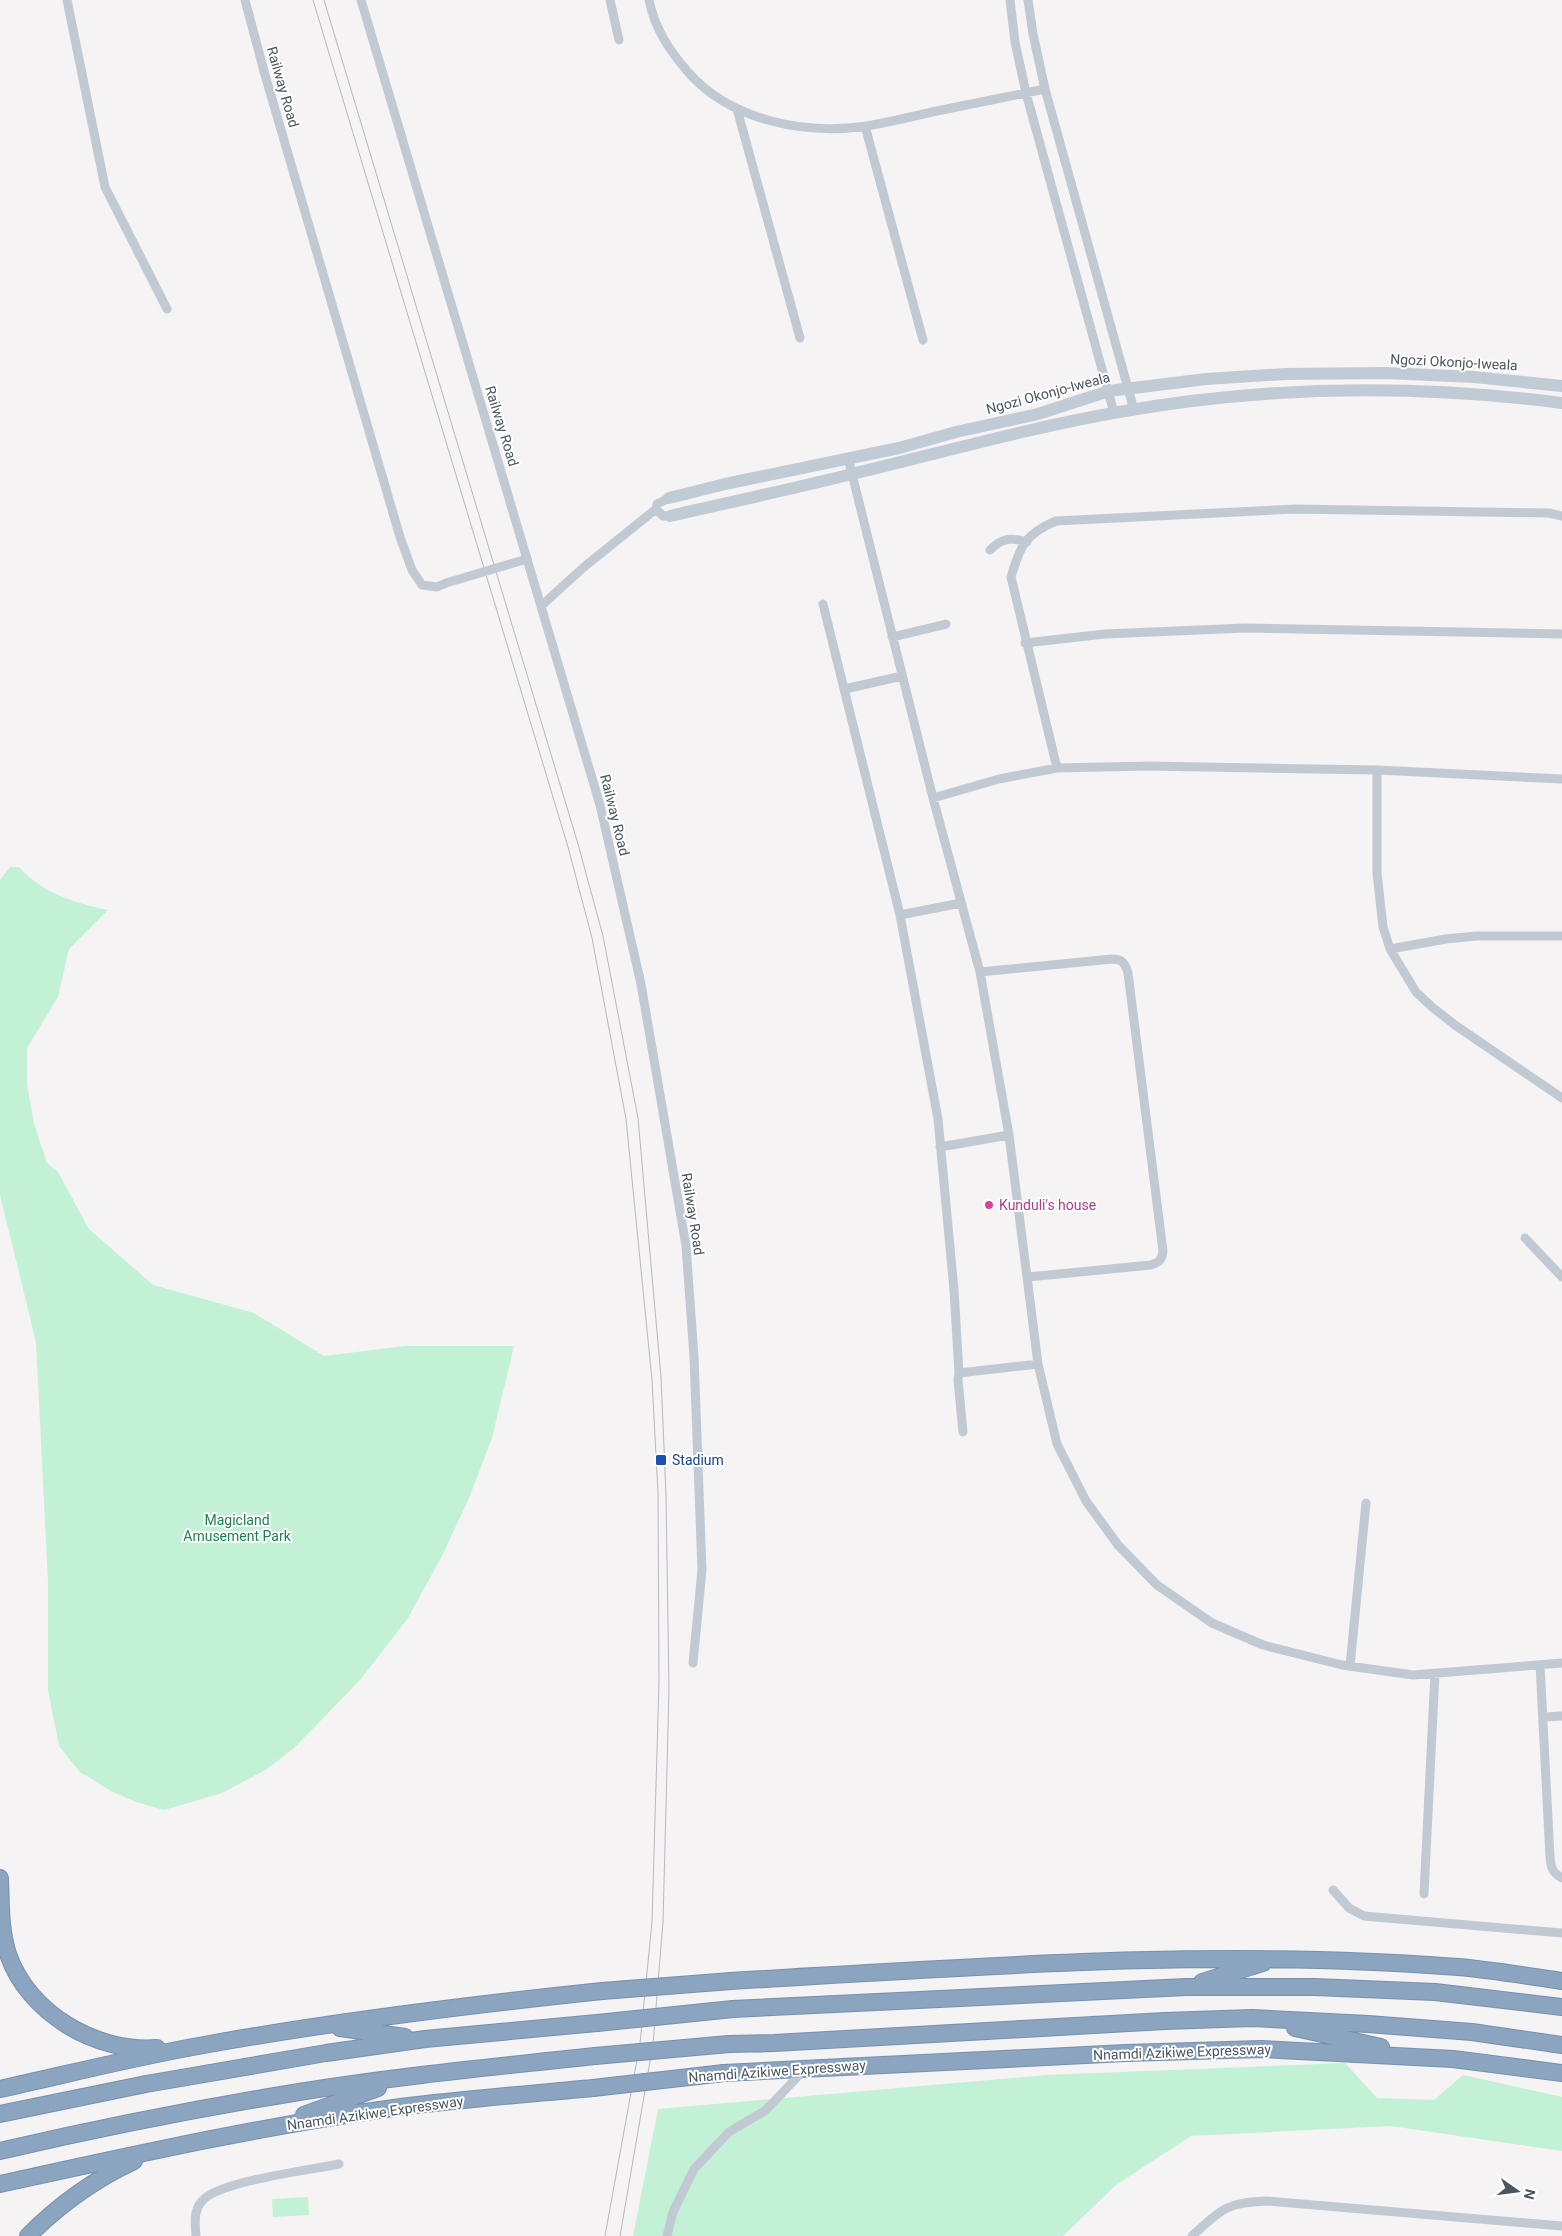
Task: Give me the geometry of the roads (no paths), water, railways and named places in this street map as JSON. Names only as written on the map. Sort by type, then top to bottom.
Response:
[{"type":"highway","points":[[0,1878],[2,1930],[9,1955],[35,1998],[58,2018],[78,2032],[100,2042],[121,2046],[146,2049],[202,2045]]},
{"type":"highway","points":[[0,2089],[202,2045],[322,2025],[468,2004],[731,1981],[1126,1960],[1220,1957],[1460,1967],[1562,1981]]},
{"type":"highway","points":[[1186,1987],[1277,1959]]},
{"type":"highway","points":[[0,2114],[146,2084],[326,2053],[425,2039],[733,2009],[1186,1987],[1315,1987],[1435,1992],[1562,2007]]},
{"type":"highway","points":[[1252,2018],[1428,2058]]},
{"type":"highway","name":"Nnamdi Azikiwe Expressway","points":[[0,2151],[202,2109],[288,2094],[409,2077],[595,2056],[730,2044],[1252,2018],[1472,2032],[1562,2045]]},
{"type":"highway","points":[[322,2025],[425,2039]]},
{"type":"highway","name":"Nnamdi Azikiwe Expressway","points":[[0,2184],[164,2148],[269,2128],[401,2107],[724,2073],[1126,2053],[1262,2049],[1428,2058],[1562,2073]]},
{"type":"highway","points":[[269,2128],[409,2077]]},
{"type":"highway","points":[[28,2236],[76,2192],[106,2175],[164,2148]]},
{"type":"street","points":[[67,0],[104,187],[167,309]]},
{"type":"street","name":"Railway Road","points":[[245,0],[265,75],[400,537],[412,570],[422,585],[437,587],[527,559]]},
{"type":"street","name":"Railway Road","points":[[361,0],[600,805],[641,984],[686,1246],[694,1357],[702,1553],[693,1663]]},
{"type":"street","points":[[610,0],[620,40]]},
{"type":"street","points":[[649,0],[652,14],[670,51],[698,82],[716,97],[737,109],[780,124],[808,128],[866,126],[1045,89]]},
{"type":"street","points":[[1010,0],[1015,42],[1026,93],[1114,413]]},
{"type":"street","points":[[1028,0],[1045,89],[1134,410]]},
{"type":"street","points":[[737,109],[800,338]]},
{"type":"street","points":[[866,126],[923,340]]},
{"type":"street","name":"Ngozi Okonjo-Iweala","points":[[669,498],[1038,414],[1108,391],[1129,388],[1206,379],[1285,374],[1371,373],[1474,377],[1562,386]]},
{"type":"street","points":[[656,509],[663,516],[670,516],[852,474],[1041,427],[1114,413],[1205,400],[1356,390],[1432,391],[1562,403]]},
{"type":"street","points":[[848,458],[932,798],[980,972],[1009,1135],[1038,1364],[1057,1444],[1086,1501],[1118,1545],[1157,1585],[1212,1623],[1263,1645],[1350,1666],[1413,1675],[1562,1663]]},
{"type":"street","points":[[541,606],[584,567],[656,509],[657,504],[669,498]]},
{"type":"street","points":[[1057,768],[1025,642],[1011,577],[1019,550],[1043,527],[1056,521],[1295,509],[1549,512],[1562,516]]},
{"type":"street","points":[[990,550],[999,541],[1012,538],[1027,542]]},
{"type":"street","points":[[823,604],[900,915],[938,1119],[954,1290],[960,1373],[958,1380],[963,1432]]},
{"type":"street","points":[[892,638],[946,624]]},
{"type":"street","points":[[1025,642],[1105,634],[1245,628],[1562,634]]},
{"type":"street","points":[[844,688],[902,676]]},
{"type":"street","points":[[932,798],[999,778],[1057,768],[1148,766],[1377,770],[1562,779]]},
{"type":"street","points":[[1377,770],[1377,873],[1383,927],[1390,950],[1416,992],[1432,1007],[1455,1025],[1562,1098]]},
{"type":"street","points":[[900,915],[961,903]]},
{"type":"street","points":[[1390,950],[1446,939],[1476,936],[1562,936]]},
{"type":"street","points":[[980,972],[1120,959],[1126,964],[1128,973],[1163,1251],[1162,1258],[1158,1263],[1151,1265],[1028,1278]]},
{"type":"street","points":[[940,1147],[1009,1135]]},
{"type":"street","points":[[1525,1238],[1562,1278]]},
{"type":"street","points":[[960,1373],[1038,1364]]},
{"type":"street","points":[[1350,1666],[1366,1503]]},
{"type":"street","points":[[1540,1665],[1551,1868],[1555,1874],[1562,1878]]},
{"type":"street","points":[[1424,1894],[1435,1673]]},
{"type":"street","points":[[1544,1717],[1562,1716]]},
{"type":"street","points":[[1333,1890],[1349,1908],[1364,1916],[1562,1933]]},
{"type":"street","points":[[667,2236],[673,2212],[694,2169],[728,2132],[766,2110],[805,2069]]},
{"type":"street","points":[[196,2236],[195,2214],[203,2199],[211,2194],[242,2184],[339,2164]]},
{"type":"street","points":[[1192,2236],[1219,2211],[1242,2202],[1562,2226]]},
{"type":"tram line","points":[[313,0],[568,847],[592,938],[626,1119],[652,1380],[658,1493],[659,1682],[652,1922],[640,2043],[605,2236]]},
{"type":"tram line","points":[[324,0],[578,844],[603,936],[638,1118],[661,1377],[666,1495],[669,1690],[663,1922],[653,2044],[620,2236]]},
{"type":"place","name":"Kunduli's house","points":[[989,1205]]},
{"type":"place","name":"Stadium","points":[[661,1460]]},
{"type":"park label","name":"Magicland Amusement Park","points":[[237,1528]]}]
